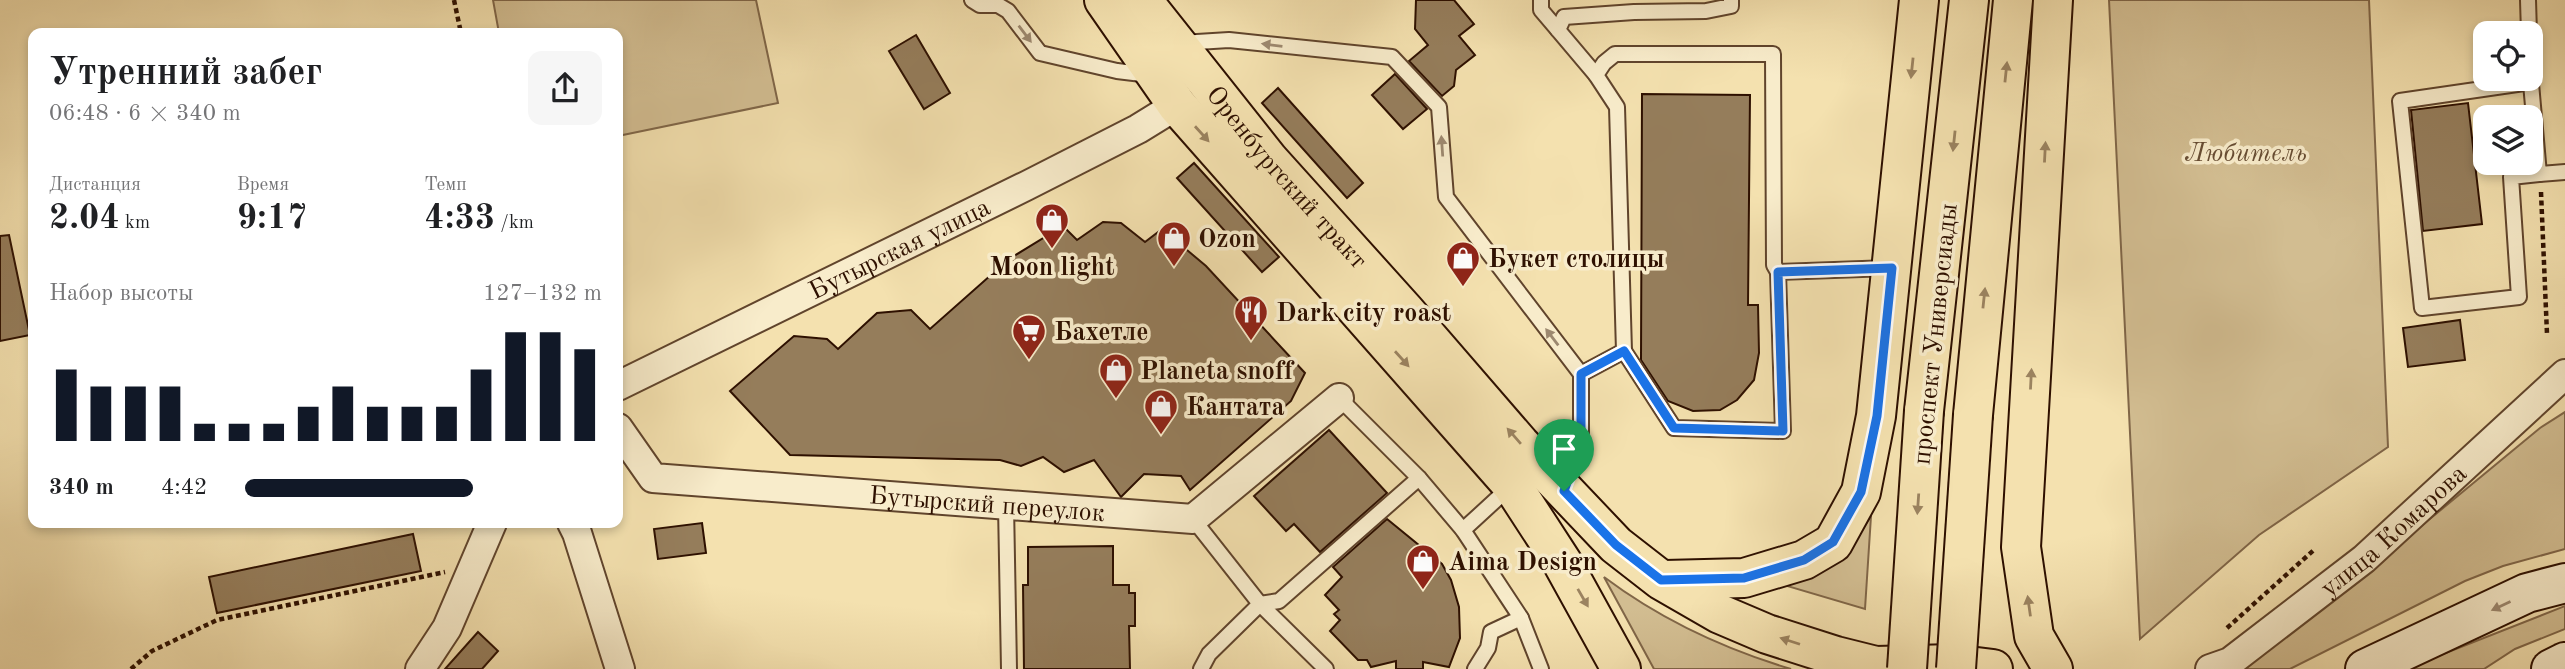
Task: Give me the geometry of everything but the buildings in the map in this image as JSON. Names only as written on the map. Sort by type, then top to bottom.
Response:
[{"type":"main road","name":"Оренбургский тракт","points":[[1104,0],[1167,91],[1512,485],[1562,562],[1621,669]]},
{"type":"main road","points":[[1661,580],[1744,578],[1804,560],[1833,542],[1861,492],[1877,416],[1919,0]]},
{"type":"main road","name":"проспект Универсиады","points":[[1908,669],[1924,411],[1969,0]]},
{"type":"main road","name":"проспект Универсиады","points":[[1955,667],[1973,415],[2013,0]]},
{"type":"main road","points":[[2053,0],[2021,547],[2034,636],[2053,669]]},
{"type":"main road","name":"Оренбургский тракт","points":[[1145,1],[1175,43],[1269,160],[1564,491],[1616,545],[1661,580],[1720,614],[1767,634],[1876,666],[1955,667]]},
{"type":"main road","points":[[2365,669],[2527,593],[2565,583]]},
{"type":"main road","points":[[2551,669],[2565,662]]},
{"type":"main road","points":[[1908,669],[1993,669]]},
{"type":"street","name":"Бутырская улица","points":[[623,384],[1138,129],[1167,91]]},
{"type":"street","name":"улица Комарова","points":[[2220,667],[2364,559],[2565,374]]},
{"type":"street","points":[[1193,519],[1339,398]]},
{"type":"street","name":"Бутырский переулок","points":[[623,435],[653,478],[1193,519]]},
{"type":"street","points":[[420,669],[447,628],[490,528]]},
{"type":"street","points":[[574,528],[620,669]]},
{"type":"lane","points":[[972,0],[980,5],[998,5],[1008,11],[1040,53],[1117,71],[1167,91]]},
{"type":"lane","points":[[1558,30],[1564,17],[1607,7],[1666,6],[1706,11],[1731,6],[1731,0]]},
{"type":"lane","points":[[2528,0],[2529,21]]},
{"type":"lane","points":[[1538,3],[1596,75],[1617,107],[1624,351],[1674,428],[1783,431],[1778,272],[1774,265],[1773,54],[1615,54],[1604,63],[1596,75]]},
{"type":"lane","points":[[1175,43],[1228,40],[1392,57],[1439,107],[1446,197],[1581,374],[1581,444],[1564,491]]},
{"type":"lane","points":[[2473,88],[2400,101],[2422,308],[2519,297],[2511,177],[2530,175]]},
{"type":"lane","points":[[2543,174],[2565,172]]},
{"type":"lane","points":[[1778,272],[1892,268]]},
{"type":"lane","points":[[1581,374],[1624,351]]},
{"type":"lane","points":[[1339,398],[1419,478],[1464,530],[1521,618],[1541,669]]},
{"type":"lane","points":[[1201,669],[1209,654],[1260,604],[1279,601],[1419,478]]},
{"type":"lane","points":[[1464,530],[1512,485]]},
{"type":"lane","points":[[1006,505],[1009,669]]},
{"type":"lane","points":[[1193,519],[1260,604],[1325,669]]},
{"type":"lane","points":[[1475,669],[1488,648],[1492,632],[1521,618]]},
{"type":"path","points":[[454,0],[460,28]]},
{"type":"path","points":[[2539,175],[2547,334]]},
{"type":"path","points":[[2227,628],[2315,550]]},
{"type":"path","points":[[131,669],[152,652],[217,620],[474,567]]},
{"type":"green space","points":[[493,0],[756,0],[778,103],[623,135],[623,28],[498,28]]},
{"type":"green space","name":"Любитель","points":[[2109,0],[2369,0],[2388,447],[2259,535],[2140,639]]},
{"type":"green space","points":[[2565,412],[2565,549],[2503,566],[2465,581],[2290,669],[2233,669],[2408,537],[2540,428]]},
{"type":"green space","points":[[1871,516],[1865,609],[1774,582],[1857,538]]},
{"type":"green space","points":[[1604,577],[1647,606],[1693,631],[1741,652],[1791,669],[1654,669]]},
{"type":"green space","points":[[2565,606],[2565,629],[2515,649],[2484,669],[2405,669]]},
{"type":"place","name":"Moon light","points":[[1052,250]]},
{"type":"place","name":"Ozon","points":[[1174,268]]},
{"type":"place","name":"Букет столицы","points":[[1463,288]]},
{"type":"place","name":"Dark city roast","points":[[1251,342]]},
{"type":"place","name":"Бахетле","points":[[1029,361]]},
{"type":"place","name":"Planeta snoff","points":[[1116,400]]},
{"type":"place","name":"Кантата","points":[[1161,436]]},
{"type":"place","name":"Aima Design","points":[[1423,591]]},
{"type":"route","points":[[1892,268],[1877,416],[1861,492],[1833,542],[1804,560],[1744,578],[1661,580],[1616,545],[1564,491],[1581,444],[1581,374],[1624,351],[1674,428],[1783,431],[1778,272],[1892,268]]}]
